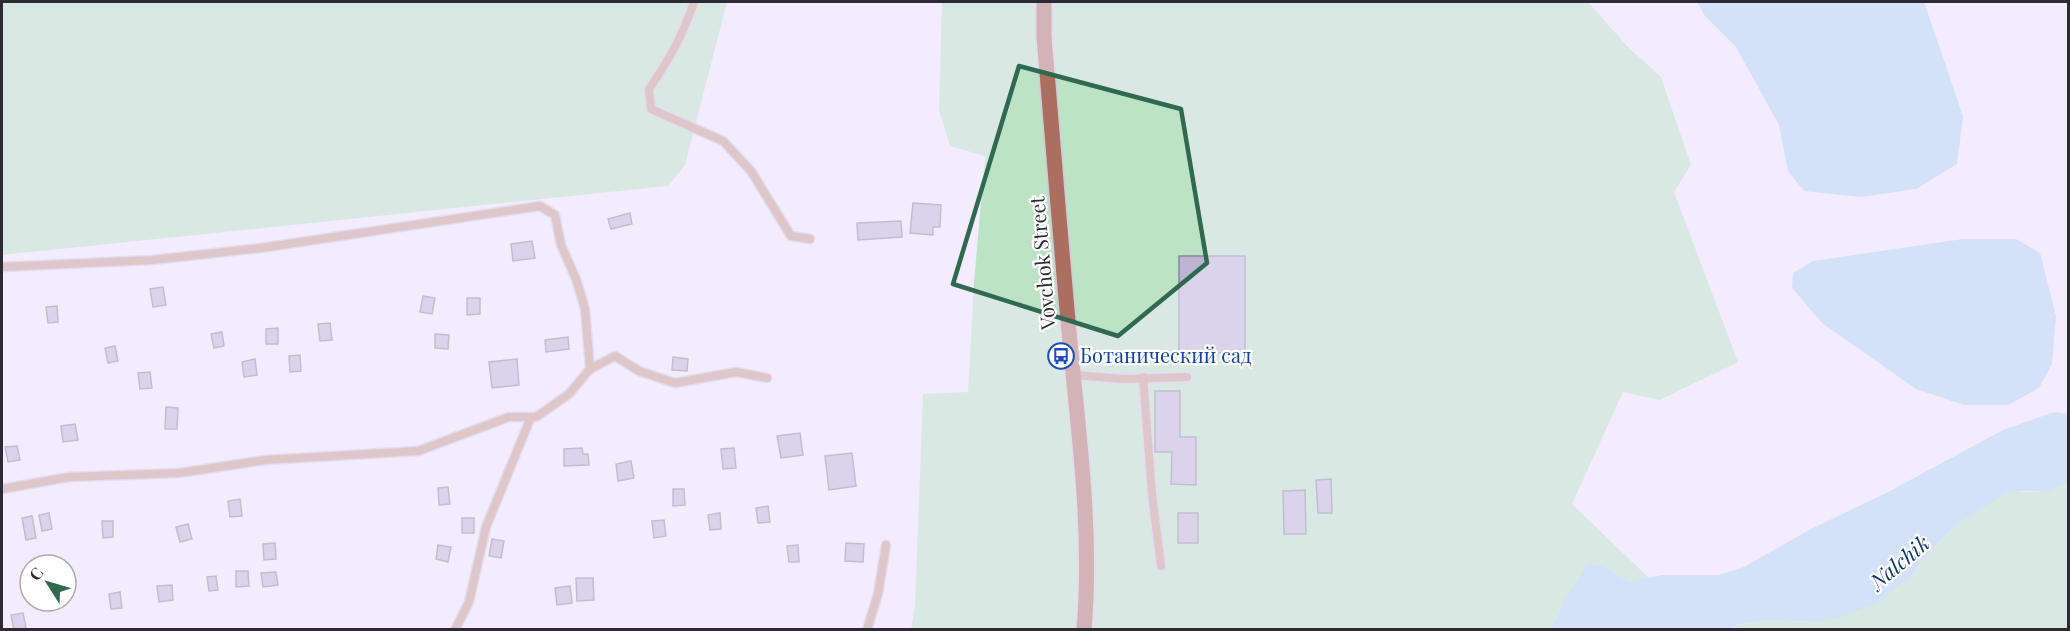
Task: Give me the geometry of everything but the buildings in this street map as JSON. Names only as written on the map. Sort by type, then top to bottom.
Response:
[{"type":"street","name":"Vovchok Street","points":[[1044,2],[1044,37],[1074,375],[1087,563],[1084,630]]},
{"type":"lane","points":[[694,2],[684,32],[666,65],[649,89],[651,110],[723,141],[751,171],[791,236],[810,239]]},
{"type":"lane","points":[[2,267],[163,259],[261,248],[540,206],[555,215],[561,245],[576,279],[585,309],[590,369]]},
{"type":"lane","points":[[2,489],[69,477],[179,473],[265,460],[418,451],[509,417],[536,417],[568,394],[590,369],[615,356],[639,371],[675,383],[736,372],[767,378]]},
{"type":"lane","points":[[1074,375],[1125,379],[1187,377]]},
{"type":"lane","points":[[1143,377],[1152,494],[1161,566]]},
{"type":"lane","points":[[455,630],[469,602],[486,527],[531,417]]},
{"type":"lane","points":[[867,630],[878,594],[886,544]]},
{"type":"highlighted area","points":[[1019,66],[1181,109],[1207,263],[1118,336],[953,284]]},
{"type":"green space","points":[[2,2],[727,2],[685,165],[668,186],[2,255]]},
{"type":"green space","points":[[942,2],[1588,2],[1627,46],[1661,77],[1691,165],[1674,192],[1738,362],[1660,400],[1623,392],[1572,504],[1650,579],[1630,582],[1605,567],[1563,603],[1551,629],[911,630],[915,605],[923,394],[968,392],[974,283],[985,156],[950,146],[939,110]]},
{"type":"green space","points":[[2068,482],[2068,629],[1731,630],[1742,624],[1766,620],[1817,622],[1900,583],[1912,574],[1929,552],[1956,525],[2006,492],[2047,492]]},
{"type":"water","points":[[1697,2],[1924,2],[1963,116],[1957,164],[1916,189],[1861,197],[1804,191],[1788,171],[1779,125],[1736,47],[1705,16]]},
{"type":"water","points":[[1963,239],[2016,239],[2040,253],[2056,316],[2052,364],[2039,388],[2008,405],[1964,405],[1916,389],[1822,323],[1792,288],[1793,273],[1813,261]]},
{"type":"water","name":"Nalchik","points":[[2054,412],[2068,414],[2068,482],[2047,492],[2006,493],[1956,525],[1929,552],[1912,574],[1877,603],[1843,616],[1817,622],[1766,620],[1742,624],[1731,629],[1551,629],[1563,603],[1588,564],[1605,567],[1630,582],[1662,575],[1719,575],[1744,567],[1809,530],[1888,492],[2003,430]]},
{"type":"place","name":"Ботанический сад","points":[[1061,356]]}]
